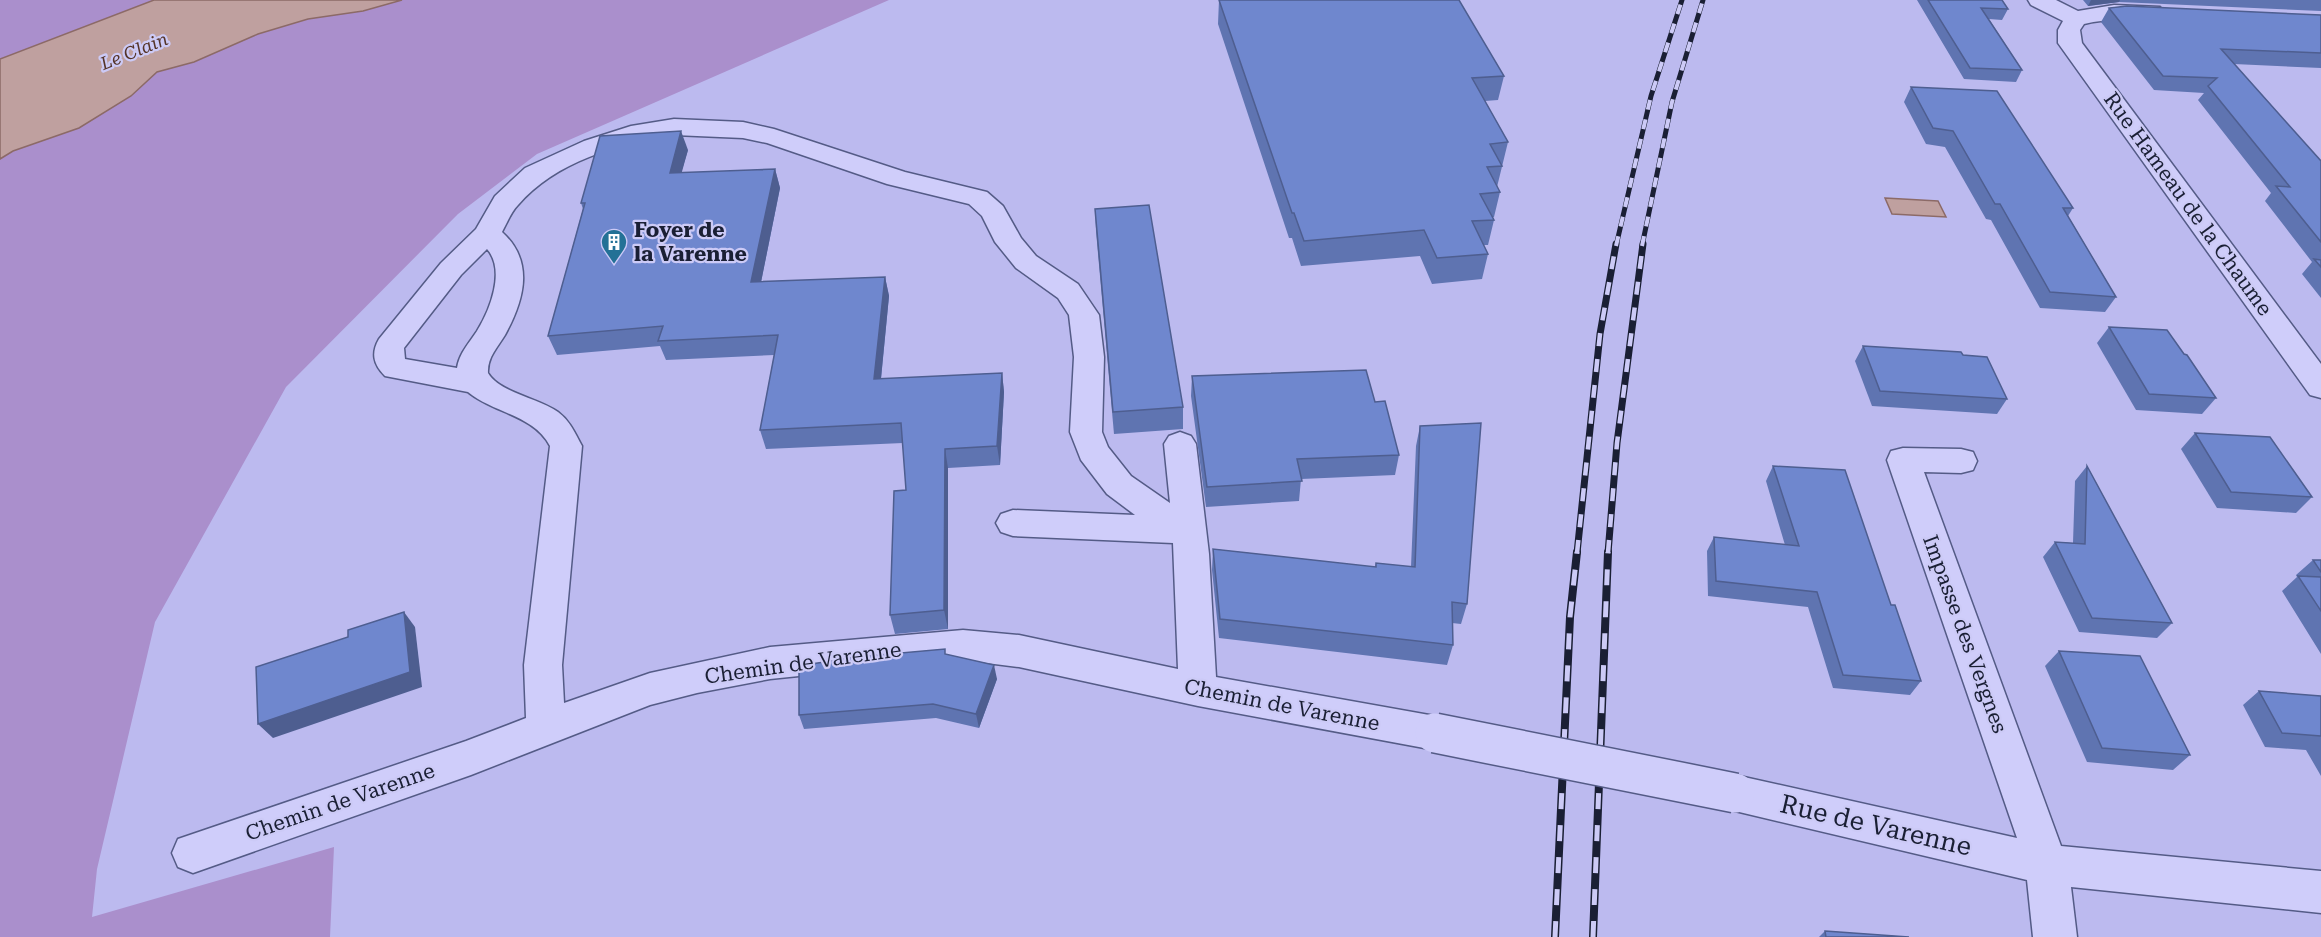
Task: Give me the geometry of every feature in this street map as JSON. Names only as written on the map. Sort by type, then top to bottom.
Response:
[{"type":"street","points":[[2039,0],[2076,19],[2095,13],[2119,11],[2179,13]]},
{"type":"street","name":"Rue Hameau de la Chaume","points":[[2076,19],[2069,30],[2070,43],[2321,387]]},
{"type":"street","points":[[478,383],[396,368],[387,356],[390,346],[452,269],[487,234],[505,202],[534,174],[593,146],[631,134],[674,127],[743,130],[774,137],[896,178],[978,198],[993,212],[1009,242],[1026,262],[1068,291],[1084,315],[1089,357],[1086,432],[1093,452],[1119,485],[1150,508],[1190,530]]},
{"type":"street","points":[[487,234],[504,250],[511,270],[506,297],[490,336],[472,366],[478,383],[486,391],[536,412],[546,419],[556,429],[566,446],[543,664],[546,727]]},
{"type":"street","points":[[1180,444],[1190,530],[1198,690]]},
{"type":"street","name":"Impasse des Vergnes","points":[[1961,461],[1903,459],[2047,865]]},
{"type":"street","points":[[1013,523],[1190,530]]},
{"type":"street","name":"Chemin de Varenne","points":[[193,853],[471,757],[600,706],[697,677],[770,663],[963,645],[1019,651],[1198,690],[1435,733]]},
{"type":"street","name":"Rue de Varenne","points":[[1435,733],[1735,793],[2047,865],[2321,892]]},
{"type":"street","points":[[2047,865],[2055,937]]},
{"type":"shaded area","points":[[0,0],[889,0],[537,154],[458,214],[286,387],[155,622],[97,869],[92,917],[334,847],[330,937],[0,937]]},
{"type":"water","name":"Le Clain","points":[[154,0],[402,0],[363,11],[308,19],[258,34],[194,62],[157,72],[131,96],[79,128],[13,151],[0,159],[0,59]]},
{"type":"water","points":[[1885,198],[1938,201],[1946,217],[1892,214]]},
{"type":"building","points":[[1219,0],[1459,0],[1504,76],[1472,78],[1508,142],[1490,144],[1502,166],[1487,167],[1500,192],[1480,194],[1494,220],[1472,221],[1488,254],[1437,258],[1424,230],[1304,241],[1294,213],[1292,213]]},
{"type":"building","points":[[1928,0],[2002,0],[2008,9],[1981,8],[2022,70],[1970,68]]},
{"type":"building","points":[[2127,6],[2321,15],[2321,53],[2221,49],[2321,161],[2321,242],[2276,186],[2290,187],[2208,86],[2217,78],[2163,76],[2109,8]]},
{"type":"building","points":[[1911,87],[1997,91],[2073,208],[2063,208],[2116,297],[2050,292],[2000,204],[1995,204],[1953,131],[1933,128]]},
{"type":"building","points":[[681,131],[670,173],[775,169],[751,282],[885,277],[874,379],[1002,373],[997,446],[945,449],[944,610],[890,615],[894,491],[906,490],[901,423],[760,430],[778,335],[658,341],[663,326],[548,336],[585,203],[581,203],[600,136]]},
{"type":"building","points":[[1149,205],[1183,407],[1113,412],[1095,209]]},
{"type":"building","points":[[2314,259],[2321,260],[2321,267]]},
{"type":"building","points":[[2109,327],[2167,330],[2216,398],[2149,394]]},
{"type":"building","points":[[1863,346],[1961,352],[1963,355],[1987,357],[2007,399],[1880,391]]},
{"type":"building","points":[[1366,370],[1375,402],[1385,401],[1399,455],[1297,459],[1302,481],[1207,487],[1192,376]]},
{"type":"building","points":[[1481,423],[1467,604],[1452,602],[1453,645],[1220,619],[1213,549],[1376,567],[1376,563],[1415,567],[1420,426]]},
{"type":"building","points":[[2195,433],[2270,437],[2312,497],[2231,492]]},
{"type":"building","points":[[1773,466],[1845,470],[1891,605],[1895,605],[1921,681],[1843,675],[1817,592],[1716,581],[1714,537],[1799,546]]},
{"type":"building","points":[[2087,466],[2172,623],[2092,618],[2055,542],[2085,544]]},
{"type":"building","points":[[2313,560],[2321,560],[2321,572]]},
{"type":"building","points":[[2298,576],[2321,577],[2321,611]]},
{"type":"building","points":[[404,612],[410,672],[258,724],[256,667],[348,637],[348,630]]},
{"type":"building","points":[[945,649],[945,654],[994,665],[976,714],[933,704],[799,715],[799,666],[856,657]]},
{"type":"building","points":[[2059,651],[2140,656],[2190,755],[2102,748]]},
{"type":"building","points":[[2259,691],[2321,696],[2321,736],[2282,733]]},
{"type":"building","points":[[1825,931],[1909,937],[1826,937]]},
{"type":"railway","points":[[1616,246],[1651,96],[1682,0]]},
{"type":"railway","points":[[1642,246],[1672,102],[1703,0]]},
{"type":"railway","points":[[1577,553],[1600,334],[1616,244]]},
{"type":"railway","points":[[1608,553],[1617,443],[1643,244]]},
{"type":"railway","points":[[1555,937],[1570,617],[1577,552]]},
{"type":"railway","points":[[1593,937],[1608,552]]},
{"type":"place","name":"Foyer de la Varenne","points":[[614,265]]}]
